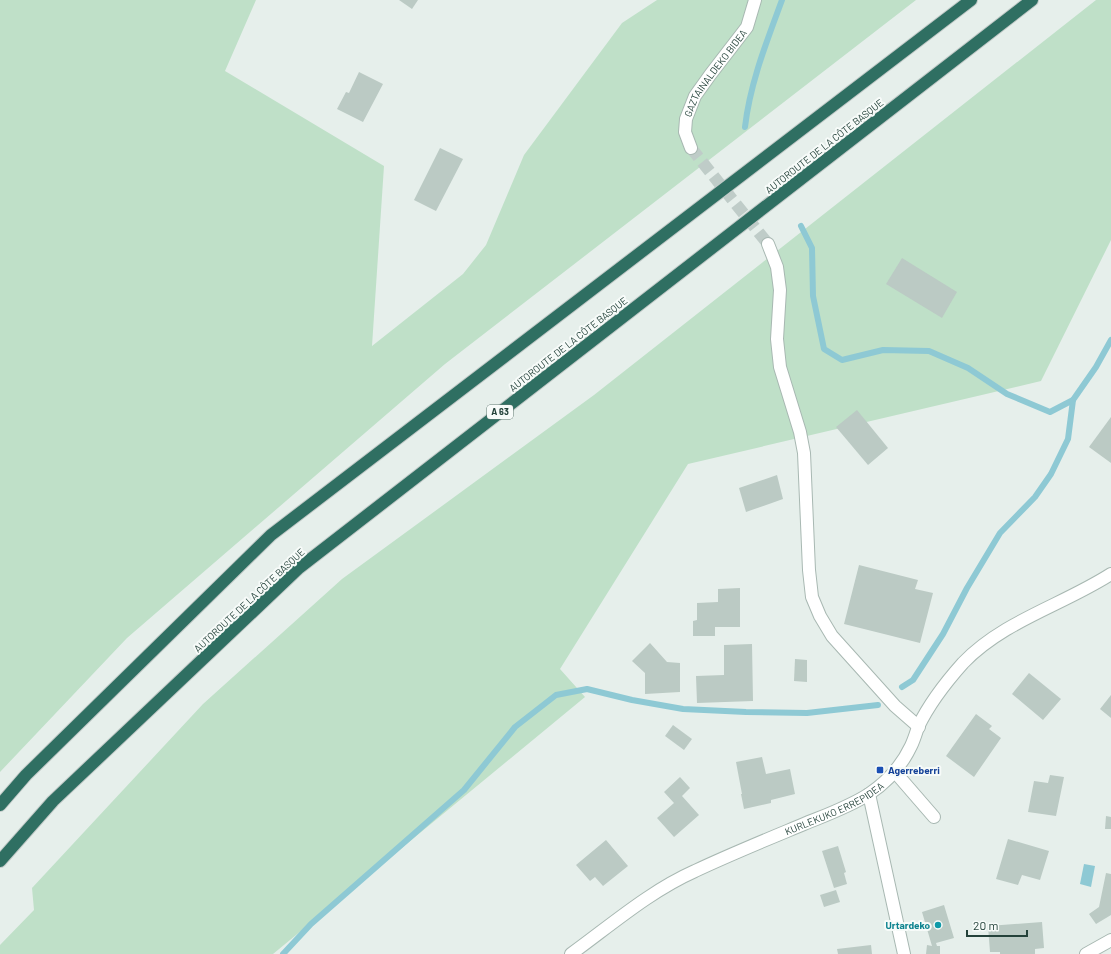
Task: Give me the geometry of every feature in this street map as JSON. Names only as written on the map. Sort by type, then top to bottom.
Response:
[{"type":"highway","points":[[0,805],[26,776],[271,535],[971,0]]},
{"type":"highway","name":"AUTOROUTE DE LA CÔTE BASQUE","points":[[0,861],[53,801],[299,568],[1032,0]]},
{"type":"street","name":"GAZTAINALDEKO BIDEA","points":[[691,148],[686,132],[686,119],[695,96],[747,27],[755,0]]},
{"type":"street","points":[[768,244],[777,267],[780,290],[778,339],[780,367],[800,432],[804,453],[809,570],[812,597],[820,616],[832,636],[895,706],[919,727]]},
{"type":"street","name":"KURLEKUKO ERREPIDEA","points":[[571,954],[656,892],[692,872],[844,807],[869,794],[894,772],[904,759],[919,727],[948,681],[965,662],[991,639],[1092,586],[1111,574]]},
{"type":"street","points":[[894,772],[934,817]]},
{"type":"street","points":[[869,794],[904,954]]},
{"type":"street","points":[[1086,954],[1111,940]]},
{"type":"green space","points":[[0,0],[256,0],[225,71],[384,166],[372,346],[463,274],[486,245],[524,155],[622,23],[657,0],[916,0],[445,364],[127,638],[0,772]]},
{"type":"green space","points":[[1096,0],[1111,0],[1111,240],[1041,381],[688,464],[560,669],[585,697],[273,954],[0,954],[0,945],[34,910],[32,888],[203,704],[342,579],[594,395]]},
{"type":"water","points":[[1084,864],[1095,866],[1091,887],[1080,884]]},
{"type":"building","points":[[399,0],[418,0],[412,9]]},
{"type":"building","points":[[359,72],[383,84],[363,122],[337,109],[346,92],[349,93]]},
{"type":"building","points":[[440,148],[463,159],[436,211],[414,200]]},
{"type":"building","points":[[902,258],[957,292],[942,318],[886,284]]},
{"type":"building","points":[[857,410],[888,448],[868,465],[836,427]]},
{"type":"building","points":[[1111,417],[1111,463],[1089,447]]},
{"type":"building","points":[[777,475],[783,499],[746,512],[739,488]]},
{"type":"building","points":[[859,565],[918,580],[915,589],[933,593],[920,643],[844,624]]},
{"type":"building","points":[[740,588],[740,627],[715,627],[715,636],[693,636],[693,621],[697,620],[697,603],[718,602],[718,589]]},
{"type":"building","points":[[650,643],[667,662],[680,663],[680,692],[645,694],[645,673],[632,661]]},
{"type":"building","points":[[752,644],[753,701],[697,703],[696,676],[724,675],[724,645]]},
{"type":"building","points":[[795,659],[807,660],[807,682],[794,681]]},
{"type":"building","points":[[1029,673],[1061,699],[1043,720],[1012,694]]},
{"type":"building","points":[[1111,695],[1111,718],[1100,709]]},
{"type":"building","points":[[976,714],[992,726],[989,729],[1001,738],[974,777],[946,756]]},
{"type":"building","points":[[673,725],[692,739],[684,750],[665,736]]},
{"type":"building","points":[[762,757],[766,774],[790,769],[795,794],[771,800],[771,803],[744,809],[736,762]]},
{"type":"building","points":[[1050,775],[1064,777],[1056,816],[1028,812],[1034,781],[1048,783]]},
{"type":"building","points":[[680,777],[690,788],[682,796],[699,815],[674,837],[657,818],[674,803],[664,792]]},
{"type":"building","points":[[1106,816],[1111,817],[1111,829],[1105,829]]},
{"type":"building","points":[[1008,839],[1049,851],[1040,880],[1022,875],[1018,885],[996,879]]},
{"type":"building","points":[[606,840],[628,866],[603,886],[595,877],[590,881],[576,865]]},
{"type":"building","points":[[838,846],[846,872],[844,873],[847,884],[834,888],[822,851]]},
{"type":"building","points":[[1106,873],[1111,874],[1111,915],[1096,924],[1089,914],[1099,907]]},
{"type":"building","points":[[836,890],[840,902],[824,907],[820,895]]},
{"type":"building","name":"Urtardeko","points":[[944,905],[954,938],[936,943],[937,946],[940,946],[940,954],[926,954],[927,945],[932,946],[922,912]]},
{"type":"building","points":[[1042,922],[1044,948],[1035,949],[1035,954],[1000,954],[1000,952],[990,952],[988,926]]},
{"type":"building","points":[[871,945],[872,954],[838,954],[837,949]]},
{"type":"waterway","points":[[745,127],[747,111],[755,78],[782,0]]},
{"type":"waterway","points":[[801,226],[812,248],[813,296],[824,349],[842,360],[883,350],[929,351],[968,368],[1007,394],[1050,412],[1073,400],[1096,367],[1111,340]]},
{"type":"waterway","points":[[902,687],[913,680],[943,634],[967,588],[1000,533],[1035,497],[1051,474],[1068,439],[1073,400]]},
{"type":"waterway","points":[[283,954],[311,924],[464,790],[515,727],[556,695],[587,689],[632,700],[683,709],[746,712],[807,713],[878,705]]},
{"type":"tunnel","points":[[691,148],[768,244]]},
{"type":"place","name":"Agerreberri","points":[[880,770]]},
{"type":"place","name":"Urtardeko","points":[[938,925]]}]
